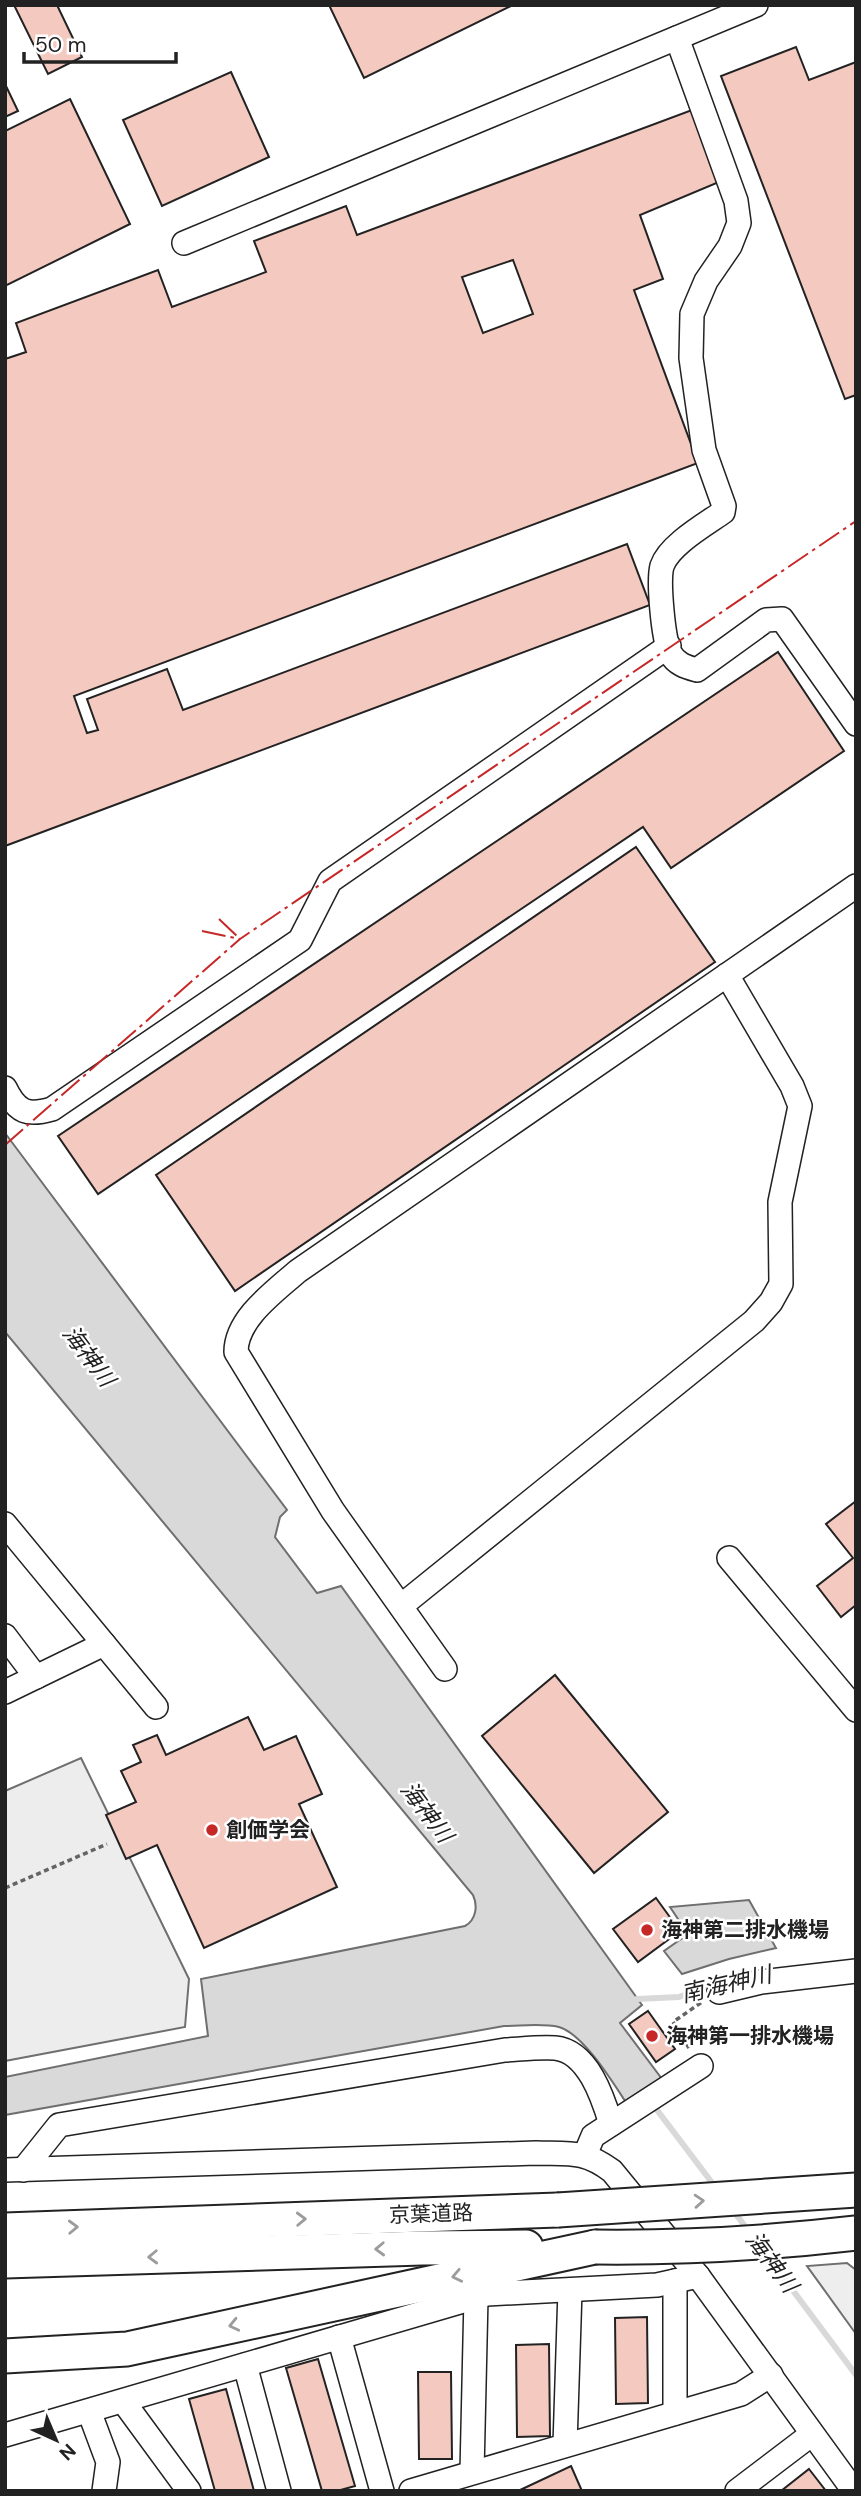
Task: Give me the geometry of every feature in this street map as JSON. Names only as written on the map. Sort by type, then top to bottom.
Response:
[{"type":"highway","name":"京葉道路","points":[[5,2230],[605,2208],[856,2190]]},
{"type":"highway","name":"京葉道路","points":[[5,2261],[422,2248],[655,2247],[856,2233]]},
{"type":"highway","points":[[5,2356],[127,2349],[595,2247]]},
{"type":"street","points":[[184,243],[755,5]]},
{"type":"street","points":[[677,38],[736,201],[739,223],[730,246],[706,281],[692,314],[691,358],[704,450],[724,506],[723,512],[678,545],[663,565],[662,618],[671,654],[682,666],[697,670],[766,620],[782,619],[856,724]]},
{"type":"street","points":[[5,1088],[10,1099],[20,1108],[34,1114],[52,1109],[300,940],[330,881],[669,646]]},
{"type":"street","points":[[446,1669],[333,1511],[236,1353],[236,1342],[242,1328],[272,1294],[298,1271],[856,886]]},
{"type":"street","points":[[401,1606],[754,1321],[771,1302],[781,1284],[780,1202],[800,1107],[792,1086],[727,975]]},
{"type":"street","points":[[5,1524],[156,1706]]},
{"type":"street","points":[[729,1558],[856,1710]]},
{"type":"street","points":[[5,1636],[36,1677]]},
{"type":"street","points":[[5,1692],[104,1644]]},
{"type":"street","points":[[719,1992],[761,1982],[855,1973]]},
{"type":"street","points":[[14,2170],[59,2125],[505,2050],[558,2048],[578,2057],[601,2092],[611,2124]]},
{"type":"street","points":[[585,2155],[593,2136],[701,2066]]},
{"type":"street","points":[[14,2170],[536,2153],[585,2155],[596,2159],[612,2171],[698,2276],[854,2491]]},
{"type":"street","points":[[5,2435],[487,2294],[657,2285],[698,2276]]},
{"type":"street","points":[[675,2281],[675,2413]]},
{"type":"street","points":[[565,2445],[570,2290]]},
{"type":"street","points":[[472,2472],[476,2297]]},
{"type":"street","points":[[339,2337],[383,2491]]},
{"type":"street","points":[[245,2365],[279,2491]]},
{"type":"street","points":[[411,2491],[741,2394],[771,2375]]},
{"type":"street","points":[[123,2401],[189,2491]]},
{"type":"street","points":[[89,2411],[108,2462],[104,2491]]},
{"type":"street","points":[[737,2491],[812,2434]]},
{"type":"path","points":[[5,1888],[107,1844]]},
{"type":"path","points":[[701,2066],[673,2022],[719,1992]]},
{"type":"shaded area","points":[[81,1758],[189,1979],[185,2027],[5,2061],[5,1791]]},
{"type":"shaded area","points":[[847,2263],[856,2270],[856,2334],[807,2266]]},
{"type":"water","points":[[5,1133],[287,1510],[280,1517],[275,1537],[317,1593],[341,1586],[642,2005],[620,2023],[665,2083],[629,2107],[598,2062],[579,2039],[569,2032],[546,2025],[504,2026],[5,2115],[5,2077],[208,2036],[201,1979],[465,1926],[472,1920],[476,1908],[473,1895],[5,1332]]},
{"type":"water","points":[[749,1900],[776,1948],[682,1974],[664,1951],[688,1934],[670,1907]]},
{"type":"building","points":[[14,5],[57,5],[82,57],[48,74]]},
{"type":"building","points":[[329,5],[513,5],[364,78]]},
{"type":"building","points":[[796,47],[809,80],[856,62],[856,395],[845,399],[721,76]]},
{"type":"building","points":[[231,72],[269,157],[162,206],[123,120]]},
{"type":"building","points":[[5,84],[18,111],[5,117]]},
{"type":"building","points":[[70,99],[130,224],[5,286],[5,131]]},
{"type":"building","points":[[692,110],[719,182],[640,215],[663,279],[634,290],[698,463],[74,696],[87,733],[98,730],[87,699],[167,669],[183,710],[627,544],[650,605],[5,846],[5,359],[26,352],[16,323],[158,270],[172,307],[266,272],[254,241],[346,206],[357,235]],"holes":[[[513,260],[533,314],[483,333],[462,277]]]},
{"type":"building","points":[[778,652],[844,751],[671,868],[643,827],[98,1194],[58,1136]]},
{"type":"building","points":[[636,847],[715,962],[235,1291],[156,1175]]},
{"type":"building","points":[[856,1501],[856,1605],[841,1617],[817,1586],[853,1558],[826,1524]]},
{"type":"building","points":[[555,1675],[668,1812],[594,1873],[482,1736]]},
{"type":"building","name":"創価学会","points":[[248,1717],[264,1750],[296,1736],[322,1794],[299,1804],[337,1887],[204,1948],[157,1845],[126,1859],[106,1815],[136,1802],[121,1771],[141,1762],[133,1745],[157,1735],[166,1755]]},
{"type":"building","name":"海神第二排水機場","points":[[656,1898],[680,1931],[638,1962],[613,1929]]},
{"type":"building","name":"海神第一排水機場","points":[[648,2011],[675,2049],[656,2062],[629,2024]]},
{"type":"building","points":[[647,2317],[648,2403],[616,2404],[615,2318]]},
{"type":"building","points":[[549,2344],[550,2436],[517,2437],[516,2345]]},
{"type":"building","points":[[318,2359],[355,2486],[337,2491],[322,2491],[286,2368]]},
{"type":"building","points":[[418,2372],[451,2372],[452,2459],[419,2459]]},
{"type":"building","points":[[226,2389],[254,2491],[215,2491],[189,2399]]},
{"type":"building","points":[[571,2466],[582,2491],[518,2491]]},
{"type":"building","points":[[809,2469],[826,2491],[781,2491]]},
{"type":"waterway","name":"南海神川","points":[[637,1999],[679,1997],[716,1983]]},
{"type":"waterway","name":"海神川","points":[[651,2102],[716,2188]]},
{"type":"waterway","name":"海神川","points":[[731,2208],[748,2230]]},
{"type":"waterway","name":"海神川","points":[[765,2253],[856,2375]]},
{"type":"power","points":[[5,1145],[240,939],[856,521]]},
{"type":"power","points":[[219,919],[240,939]]},
{"type":"power","points":[[202,931],[240,939]]},
{"type":"place","name":"創価学会","points":[[212,1830]]},
{"type":"place","name":"海神第二排水機場","points":[[647,1930]]},
{"type":"place","name":"海神第一排水機場","points":[[652,2036]]}]
